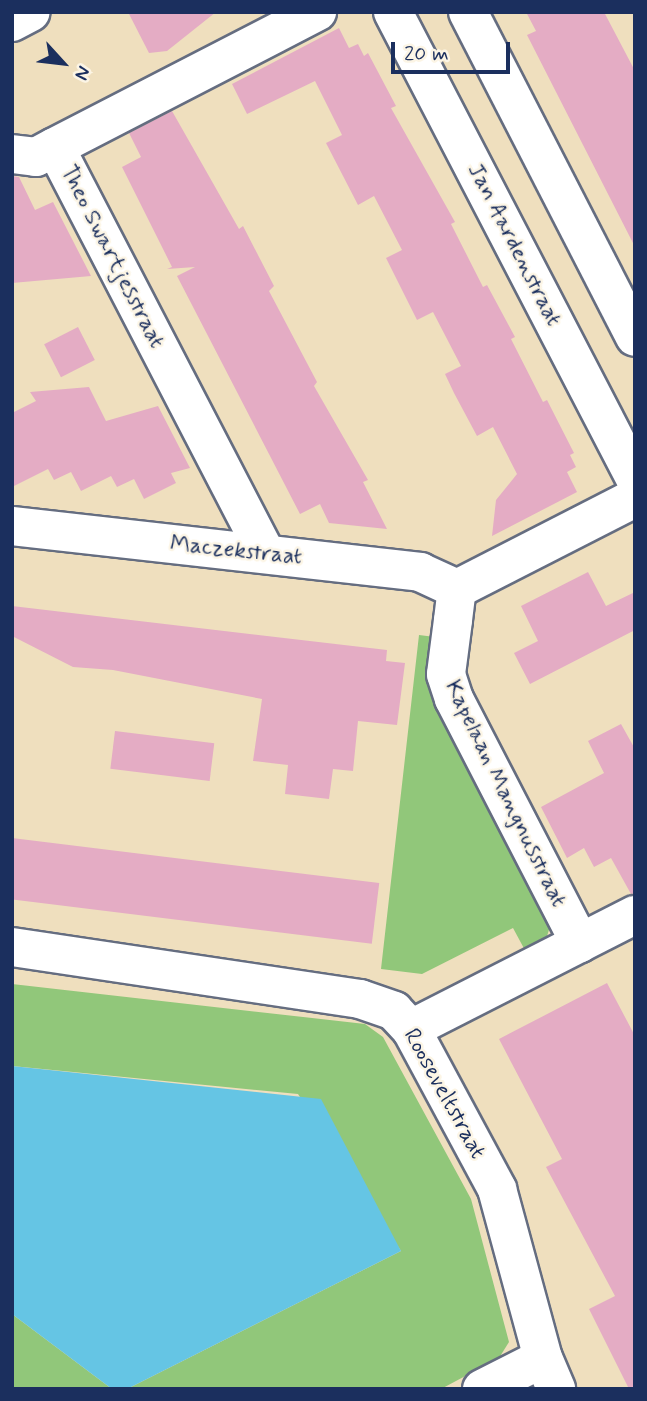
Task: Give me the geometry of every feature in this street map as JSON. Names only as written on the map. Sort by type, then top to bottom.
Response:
[{"type":"street","points":[[12,22],[32,12]]},
{"type":"street","name":"Theo Swartjesstraat","points":[[266,554],[55,147],[317,12]]},
{"type":"street","name":"Jan Aardenstraat","points":[[393,12],[635,478]]},
{"type":"street","points":[[468,12],[635,337]]},
{"type":"street","points":[[12,154],[36,157],[55,147]]},
{"type":"street","points":[[457,589],[635,498]]},
{"type":"street","name":"Maczekstraat","points":[[12,526],[420,572],[457,589]]},
{"type":"street","name":"Kapelaan Mangnusstraat","points":[[457,589],[446,674],[454,699],[580,943]]},
{"type":"street","points":[[411,1029],[635,915]]},
{"type":"street","name":"Rooseveltstraat","points":[[12,947],[360,999],[394,1011],[411,1029],[497,1189],[549,1373]]},
{"type":"street","points":[[482,1389],[549,1373]]},
{"type":"green space","points":[[419,635],[435,637],[551,923],[545,943],[527,954],[513,928],[422,974],[381,969]]},
{"type":"green space","points":[[12,984],[365,1024],[383,1037],[471,1199],[509,1342],[499,1358],[441,1389],[127,1389],[401,1251],[298,1094],[12,1066]]},
{"type":"green space","points":[[12,1314],[112,1389],[12,1389]]},
{"type":"water","points":[[12,1066],[321,1099],[401,1251],[127,1389],[112,1389],[12,1314]]},
{"type":"building","points":[[128,12],[216,12],[167,51],[149,53]]},
{"type":"building","points":[[526,12],[604,12],[635,71],[635,247],[527,35],[536,31]]},
{"type":"building","points":[[339,28],[349,48],[358,44],[364,56],[368,53],[396,106],[391,108],[455,222],[451,224],[483,287],[487,285],[515,337],[511,339],[543,402],[547,400],[574,453],[570,455],[576,467],[567,472],[577,492],[492,536],[496,500],[517,474],[493,427],[477,436],[454,393],[445,374],[461,366],[433,312],[417,320],[386,258],[402,250],[374,196],[358,205],[326,143],[342,135],[315,81],[247,114],[232,84]]},
{"type":"building","points":[[172,111],[239,229],[243,226],[274,286],[269,291],[317,382],[314,386],[368,480],[363,482],[387,529],[329,523],[320,504],[300,514],[177,276],[195,267],[167,269],[172,267],[122,167],[141,157],[129,133]]},
{"type":"building","points":[[12,176],[19,177],[35,210],[53,202],[91,276],[12,283]]},
{"type":"building","points":[[78,327],[95,360],[61,377],[44,344]]},
{"type":"building","points":[[89,387],[106,421],[158,406],[190,468],[171,473],[176,483],[144,499],[134,479],[117,487],[111,476],[81,491],[71,472],[54,480],[48,469],[12,487],[12,413],[36,401],[30,392]]},
{"type":"building","points":[[588,572],[606,606],[635,592],[635,630],[530,684],[514,653],[538,641],[521,606]]},
{"type":"building","points":[[12,606],[387,650],[386,661],[405,663],[397,725],[358,721],[353,771],[333,769],[329,799],[285,794],[288,765],[253,761],[262,699],[113,670],[73,667],[12,636]]},
{"type":"building","points":[[621,724],[635,749],[635,893],[631,894],[611,858],[594,867],[584,848],[567,858],[541,807],[604,773],[588,741]]},
{"type":"building","points":[[115,731],[214,743],[210,781],[110,769]]},
{"type":"building","points":[[12,838],[379,883],[372,944],[12,899]]},
{"type":"building","points":[[607,983],[635,1036],[635,1389],[629,1389],[589,1309],[615,1296],[546,1167],[562,1159],[499,1039]]}]
